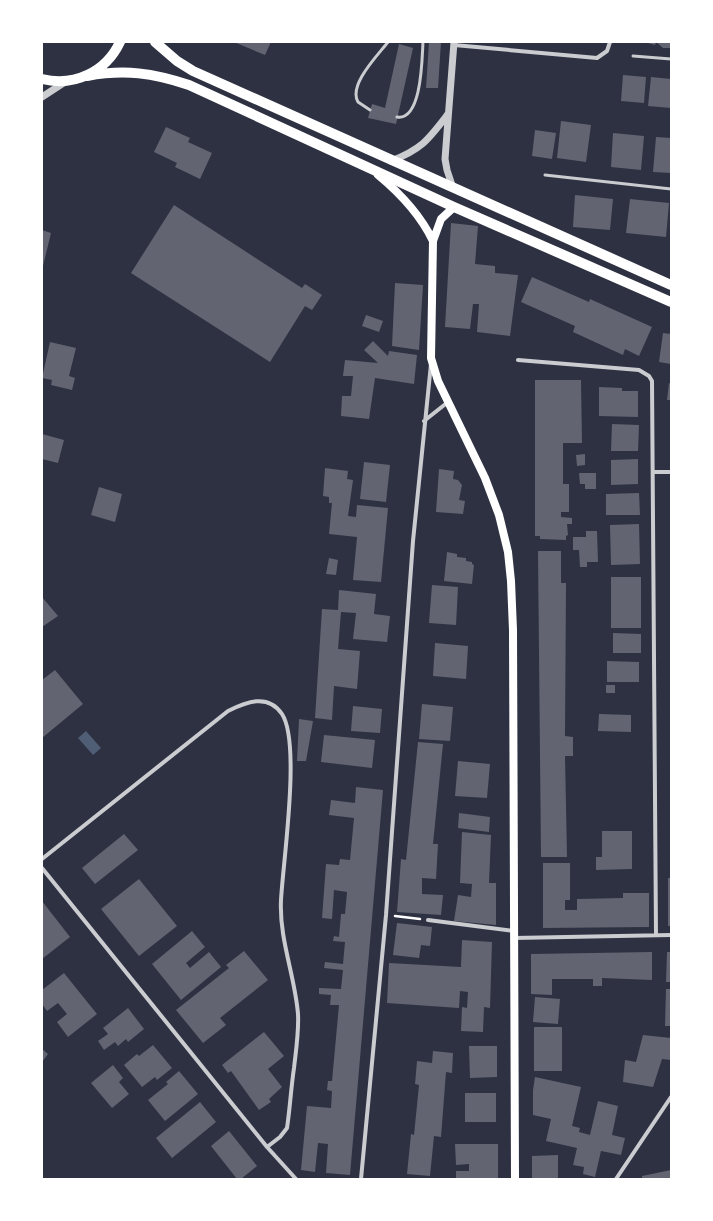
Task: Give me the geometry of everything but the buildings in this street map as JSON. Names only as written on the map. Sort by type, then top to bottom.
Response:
[{"type":"main road","points":[[87,76],[108,61],[120,42]]},
{"type":"main road","points":[[155,42],[177,61],[193,72],[671,285]]},
{"type":"main road","points":[[42,79],[69,81],[87,76],[116,72],[140,72],[168,78],[195,88],[454,207],[671,302]]},
{"type":"main road","points":[[372,170],[395,189],[412,207],[426,226],[433,241]]},
{"type":"main road","points":[[454,207],[441,219],[433,241],[432,358],[438,381],[494,498],[508,552],[513,630],[514,1179]]},
{"type":"street","points":[[453,188],[446,164],[448,114],[454,44],[597,58],[607,52],[610,42]]},
{"type":"street","points":[[42,97],[58,85],[69,81]]},
{"type":"street","points":[[391,161],[411,153],[425,143],[448,114]]},
{"type":"street","points":[[361,1179],[386,915],[413,540],[424,421],[432,358]]},
{"type":"street","points":[[518,360],[639,370],[649,376],[652,381],[656,935]]},
{"type":"street","points":[[424,421],[448,402]]},
{"type":"street","points":[[653,472],[671,472]]},
{"type":"street","points":[[42,859],[228,711],[240,705],[255,701],[263,701],[276,707],[282,715],[286,726],[289,753],[288,828],[281,902],[283,932],[296,997],[298,1030],[286,1128],[280,1137],[267,1147]]},
{"type":"street","points":[[42,868],[267,1147],[296,1179]]},
{"type":"street","points":[[428,920],[514,935],[671,935]]},
{"type":"street","points":[[616,1179],[671,1097]]},
{"type":"lane","points":[[370,110],[358,102],[356,94],[364,73],[388,42]]},
{"type":"lane","points":[[397,117],[404,117],[408,114],[416,100],[420,82],[423,42]]},
{"type":"lane","points":[[633,56],[671,59]]},
{"type":"lane","points":[[545,175],[671,189]]},
{"type":"path","points":[[386,915],[428,920]]},
{"type":"water","points":[[86,731],[101,748],[93,755],[78,738]]}]
